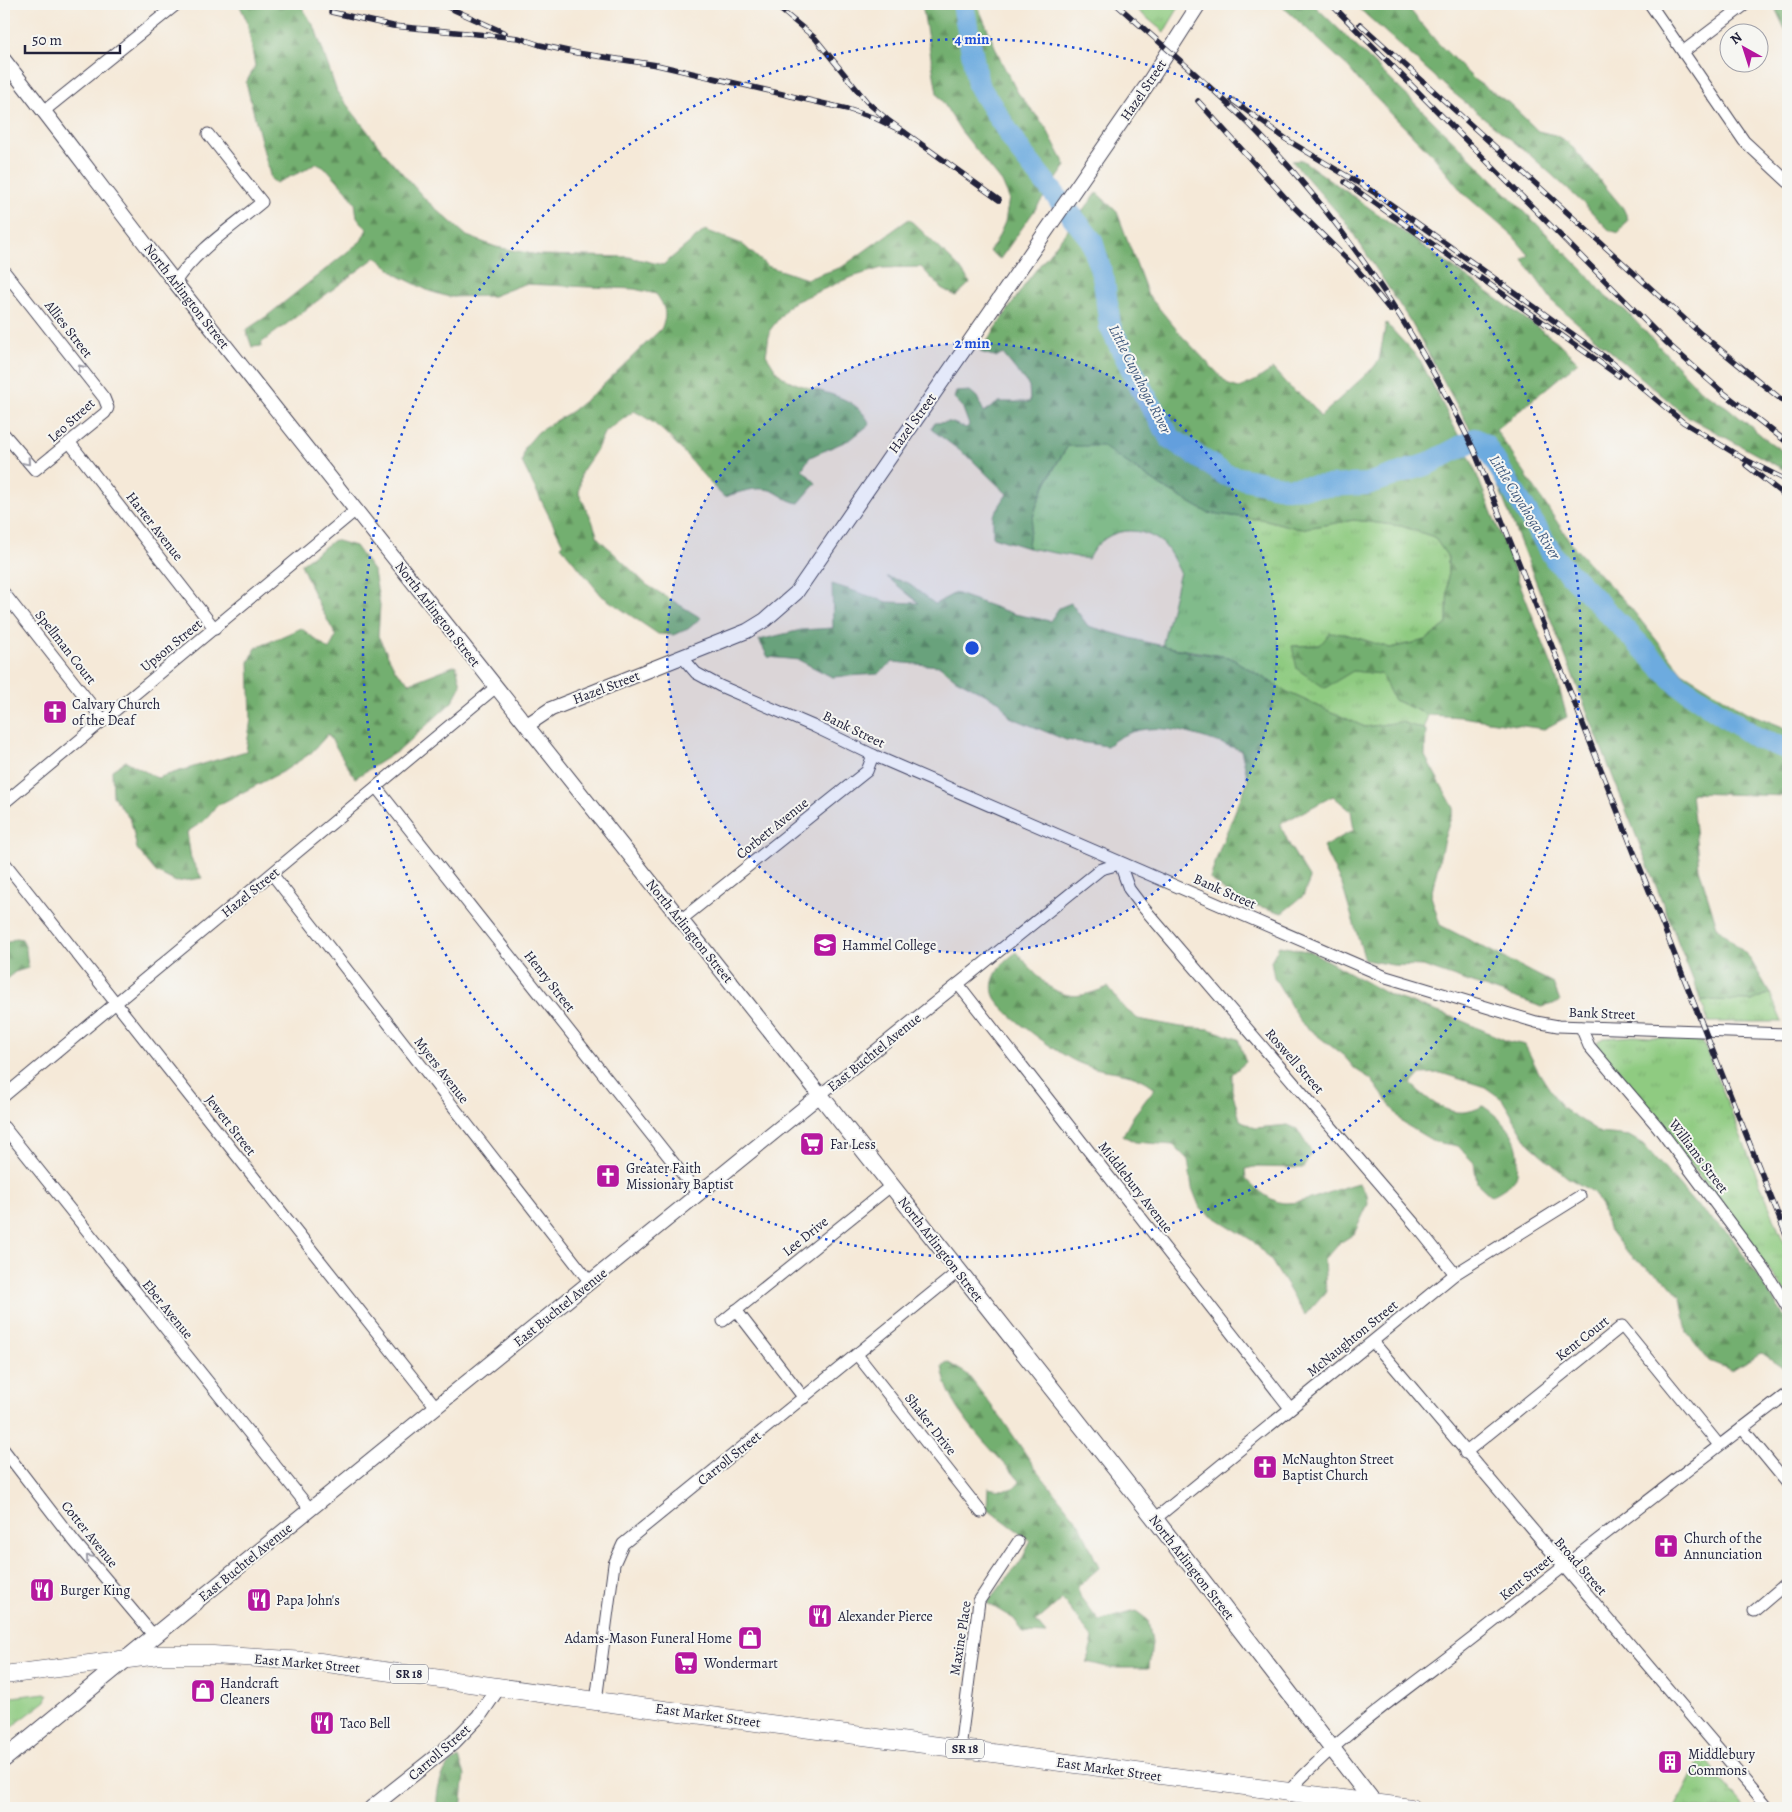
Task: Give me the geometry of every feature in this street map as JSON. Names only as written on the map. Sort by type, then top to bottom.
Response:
[{"type":"main road","name":"North Arlington Street","points":[[820,1095],[1155,1519],[1376,1806]]},
{"type":"main road","name":"East Buchtel Avenue","points":[[4,1758],[196,1602]]},
{"type":"main road","name":"East Market Street","points":[[4,1674],[127,1659],[187,1655],[300,1661],[1288,1792],[1376,1806],[1411,1808]]},
{"type":"street","points":[[44,111],[176,4]]},
{"type":"street","name":"Hazel Street","points":[[527,725],[551,709],[748,631],[765,620],[796,593],[1147,85],[1199,4]]},
{"type":"street","points":[[1650,4],[1744,140],[1788,182]]},
{"type":"street","points":[[1684,52],[1746,4]]},
{"type":"street","name":"North Arlington Street","points":[[6,67],[44,111],[175,282],[820,1095]]},
{"type":"street","points":[[175,282],[188,263],[203,249],[262,202],[208,134]]},
{"type":"street","name":"Allies Street","points":[[4,271],[104,398],[108,408]]},
{"type":"street","name":"Leo Street","points":[[4,434],[35,470],[105,414],[108,408]]},
{"type":"street","name":"Harter Avenue","points":[[70,443],[215,629]]},
{"type":"street","name":"Upson Street","points":[[4,803],[356,510]]},
{"type":"street","name":"Spellman Court","points":[[4,593],[104,720]]},
{"type":"street","name":"Bank Street","points":[[683,658],[696,673],[720,686],[813,726],[873,756],[919,774],[1120,864],[1386,977],[1536,1022],[1581,1027],[1788,1034]]},
{"type":"street","name":"Hazel Street","points":[[4,1096],[496,688]]},
{"type":"street","name":"Corbett Avenue","points":[[682,919],[867,771],[873,756]]},
{"type":"street","name":"Henry Street","points":[[376,787],[699,1195]]},
{"type":"street","name":"Jewett Street","points":[[4,862],[436,1407]]},
{"type":"street","name":"East Buchtel Avenue","points":[[196,1602],[1101,869],[1120,864]]},
{"type":"street","name":"Roswell Street","points":[[1120,864],[1125,881],[1142,906],[1418,1228],[1455,1274]]},
{"type":"street","name":"Myers Avenue","points":[[272,874],[590,1282]]},
{"type":"street","name":"Middlebury Avenue","points":[[958,984],[1290,1408]]},
{"type":"street","name":"Williams Street","points":[[1581,1027],[1589,1046],[1658,1127],[1764,1269],[1788,1308]]},
{"type":"street","name":"Eber Avenue","points":[[4,1127],[310,1509]]},
{"type":"street","name":"Lee Drive","points":[[723,1321],[892,1185]]},
{"type":"street","name":"McNaughton Street","points":[[1155,1519],[1455,1274],[1580,1196]]},
{"type":"street","name":"Carroll Street","points":[[596,1701],[614,1564],[620,1548],[630,1538],[858,1356],[959,1271]]},
{"type":"street","points":[[736,1310],[804,1398]]},
{"type":"street","name":"Kent Court","points":[[1465,1453],[1622,1326],[1719,1446]]},
{"type":"street","name":"Broad Street","points":[[1373,1342],[1465,1453],[1769,1808]]},
{"type":"street","name":"Shaker Drive","points":[[858,1356],[981,1512]]},
{"type":"street","name":"Kent Street","points":[[1288,1792],[1332,1749],[1562,1567],[1788,1393]]},
{"type":"street","points":[[1742,1428],[1788,1484]]},
{"type":"street","name":"Cotter Avenue","points":[[4,1450],[74,1540],[154,1636]]},
{"type":"street","name":"Maxine Place","points":[[960,1749],[979,1601],[1018,1542]]},
{"type":"street","points":[[1754,1611],[1788,1582]]},
{"type":"street","name":"Carroll Street","points":[[371,1808],[453,1742],[479,1716],[498,1688]]},
{"type":"green space","points":[[239,4],[300,4],[315,28],[337,92],[386,155],[426,200],[467,236],[496,247],[538,255],[629,257],[663,265],[705,230],[742,244],[767,266],[807,279],[842,267],[909,219],[959,267],[970,283],[956,296],[941,288],[921,267],[882,268],[849,278],[790,304],[770,330],[766,355],[774,367],[780,375],[794,383],[831,394],[853,404],[863,413],[870,424],[851,439],[810,457],[802,469],[816,483],[799,503],[765,489],[747,490],[724,497],[660,428],[634,411],[604,433],[597,449],[581,473],[579,494],[592,520],[598,538],[647,585],[701,618],[688,629],[673,635],[658,634],[602,596],[561,546],[563,544],[522,462],[525,447],[538,432],[572,411],[598,390],[661,329],[665,315],[659,298],[656,294],[634,289],[524,284],[493,296],[449,297],[429,291],[399,276],[376,257],[261,343],[262,346],[252,347],[246,330],[267,316],[361,241],[367,229],[357,217],[355,203],[347,191],[327,169],[315,163],[305,170],[276,183],[271,179],[246,83],[255,66],[247,21]]},
{"type":"green space","points":[[922,4],[977,4],[1002,63],[1018,93],[1045,126],[1066,166],[1000,259],[989,251],[995,244],[1005,222],[1009,198],[1002,182],[961,131],[937,93]]},
{"type":"green space","points":[[1130,4],[1181,4],[1164,32]]},
{"type":"green space","points":[[1280,4],[1313,4],[1584,271],[1606,297],[1626,311],[1700,390],[1727,407],[1788,455],[1788,472],[1685,415],[1554,303],[1523,260],[1529,255],[1513,236],[1463,193],[1434,157],[1360,82],[1346,65]]},
{"type":"green space","points":[[1354,4],[1405,4],[1436,41],[1476,81],[1509,103],[1538,131],[1555,135],[1569,143],[1623,208],[1628,219],[1619,233],[1609,230],[1583,203],[1530,155],[1451,91]]},
{"type":"green space","points":[[1788,5],[1788,36],[1776,10]]},
{"type":"green space","points":[[1302,160],[1558,342],[1578,362],[1496,430],[1573,546],[1630,607],[1682,672],[1746,712],[1788,729],[1788,796],[1691,793],[1699,868],[1717,927],[1749,957],[1770,993],[1752,1001],[1701,1000],[1489,463],[1412,324],[1345,221],[1292,161]]},
{"type":"green space","points":[[1097,193],[1117,212],[1148,295],[1182,336],[1229,385],[1239,388],[1255,381],[1273,369],[1295,393],[1298,393],[1313,406],[1320,417],[1374,367],[1379,360],[1386,323],[1420,360],[1471,460],[1555,673],[1567,717],[1544,729],[1461,717],[1428,715],[1394,700],[1381,674],[1353,671],[1325,688],[1297,669],[1292,646],[1320,645],[1330,633],[1345,634],[1390,648],[1426,640],[1447,624],[1448,557],[1434,537],[1401,526],[1354,520],[1300,529],[1266,520],[1208,513],[1161,486],[1102,446],[1068,446],[1053,469],[1041,494],[1032,521],[1028,548],[993,537],[993,516],[1007,494],[971,459],[931,429],[935,423],[950,422],[966,428],[969,425],[962,406],[954,398],[956,392],[970,391],[977,397],[984,412],[999,402],[1030,402],[1029,386],[1003,354],[997,357],[980,352],[1028,280]]},
{"type":"green space","points":[[1102,445],[1161,486],[1208,513],[1266,520],[1300,529],[1354,520],[1401,526],[1434,537],[1448,557],[1447,624],[1426,640],[1390,648],[1345,634],[1320,645],[1293,646],[1353,671],[1381,674],[1394,700],[1428,715],[1423,729],[1401,722],[1365,727],[1289,693],[1229,657],[1162,646],[1180,572],[1167,548],[1151,536],[1140,532],[1120,532],[1102,541],[1088,559],[1028,548],[1032,520],[1041,494],[1068,446]]},
{"type":"green space","points":[[334,540],[355,546],[374,572],[380,605],[378,636],[396,671],[410,683],[456,665],[461,685],[452,702],[401,749],[355,778],[328,734],[311,753],[284,771],[216,806],[204,821],[187,832],[191,859],[202,878],[176,882],[156,872],[137,849],[131,821],[113,796],[112,770],[126,761],[157,778],[246,751],[251,719],[249,662],[256,648],[301,628],[329,650],[336,636],[315,597],[301,564]]},
{"type":"green space","points":[[887,577],[908,583],[935,604],[955,593],[1014,614],[1050,621],[1059,608],[1071,603],[1088,626],[1141,641],[1191,652],[1229,657],[1289,693],[1365,727],[1401,722],[1426,730],[1425,756],[1454,808],[1444,839],[1431,896],[1440,925],[1553,983],[1560,1002],[1542,1007],[1423,966],[1393,965],[1365,960],[1342,885],[1323,847],[1354,830],[1351,811],[1333,796],[1280,824],[1291,848],[1310,879],[1303,896],[1282,913],[1235,899],[1210,879],[1220,848],[1248,780],[1241,750],[1173,730],[1139,730],[1122,736],[1107,746],[1066,740],[1010,717],[1000,702],[956,679],[940,666],[893,662],[878,674],[832,677],[799,660],[768,657],[759,640],[801,630],[833,628],[832,584],[888,602],[919,603]]},
{"type":"green space","points":[[16,938],[22,939],[26,949],[28,968],[15,972],[5,980],[4,987],[4,944]]},
{"type":"green space","points":[[1279,946],[1312,952],[1391,996],[1458,1019],[1507,1041],[1525,1045],[1538,1071],[1561,1107],[1601,1133],[1629,1136],[1643,1144],[1694,1203],[1730,1235],[1788,1322],[1787,1370],[1762,1353],[1731,1370],[1709,1361],[1687,1333],[1681,1297],[1667,1281],[1624,1249],[1608,1228],[1602,1208],[1594,1193],[1567,1177],[1529,1144],[1502,1099],[1485,1087],[1441,1073],[1420,1074],[1411,1084],[1436,1104],[1453,1111],[1462,1112],[1483,1106],[1509,1130],[1518,1153],[1517,1175],[1508,1186],[1491,1196],[1477,1183],[1474,1163],[1458,1146],[1435,1142],[1403,1123],[1371,1079],[1355,1069],[1344,1056],[1301,1023],[1274,977],[1271,961]]},
{"type":"green space","points":[[1017,952],[1037,976],[1053,989],[1062,993],[1082,995],[1108,987],[1124,1008],[1138,1019],[1181,1027],[1209,1029],[1238,1039],[1246,1062],[1232,1074],[1232,1090],[1240,1120],[1255,1128],[1288,1125],[1297,1129],[1312,1153],[1303,1168],[1254,1167],[1245,1169],[1246,1179],[1264,1194],[1280,1202],[1304,1201],[1358,1183],[1367,1194],[1368,1204],[1354,1234],[1338,1244],[1324,1260],[1326,1291],[1305,1315],[1272,1262],[1253,1241],[1200,1208],[1192,1188],[1188,1160],[1173,1145],[1135,1142],[1123,1135],[1134,1115],[1155,1088],[1146,1081],[1136,1077],[1097,1069],[1069,1058],[1031,1032],[999,1003],[992,989],[995,976],[1002,965]]},
{"type":"green space","points":[[1770,993],[1782,1022],[1708,1022],[1701,1000],[1752,1001]]},
{"type":"green space","points":[[1634,1036],[1702,1040],[1788,1253],[1788,1296],[1677,1146],[1599,1050],[1597,1042],[1603,1038]]},
{"type":"green space","points":[[947,1362],[967,1374],[1004,1422],[1038,1472],[1080,1524],[1099,1568],[1077,1587],[1081,1598],[1099,1621],[1136,1611],[1148,1620],[1152,1643],[1149,1668],[1111,1668],[1087,1662],[1093,1639],[1062,1599],[1036,1622],[1046,1634],[1024,1633],[1014,1619],[987,1603],[1021,1561],[1031,1541],[987,1508],[988,1488],[1010,1489],[1020,1481],[984,1442],[961,1413],[946,1383],[942,1366]]},
{"type":"green space","points":[[45,1693],[48,1695],[46,1701],[4,1731],[4,1698]]},
{"type":"green space","points":[[459,1758],[465,1775],[461,1808],[437,1808],[437,1794],[441,1779],[448,1767]]},
{"type":"green space","points":[[1703,1758],[1745,1808],[1675,1808],[1697,1764]]},
{"type":"waterway","name":"Little Cuyahoga River","points":[[963,4],[978,85],[1021,152],[1092,241],[1104,281],[1110,326],[1142,390],[1170,438],[1226,475],[1287,488],[1367,484],[1428,464],[1475,439],[1485,445],[1556,560],[1679,685],[1757,738],[1788,749]]},
{"type":"railway","points":[[441,4],[505,33]]},
{"type":"railway","points":[[766,4],[781,10],[815,38],[867,102],[889,121],[999,200]]},
{"type":"railway","points":[[1116,4],[1242,117],[1322,206],[1379,284],[1405,324],[1452,407],[1474,450],[1788,1240]]},
{"type":"railway","points":[[1331,4],[1667,343],[1720,390],[1788,443]]},
{"type":"railway","points":[[331,12],[393,26],[519,38],[540,45],[577,53],[657,65],[847,109],[875,118],[904,132]]},
{"type":"railway","points":[[1360,24],[1701,334],[1788,405]]},
{"type":"railway","points":[[1232,100],[1289,141]]},
{"type":"railway","points":[[1198,101],[1290,203],[1355,267],[1390,310]]},
{"type":"railway","points":[[1284,138],[1375,193],[1609,360],[1683,422],[1744,459],[1788,481]]},
{"type":"railway","points":[[1345,182],[1619,376]]},
{"type":"railway","points":[[1746,465],[1788,498]]},
{"type":"place","name":"Calvary Church of the Deaf","points":[[55,712]]},
{"type":"place","name":"Hammel College","points":[[825,945]]},
{"type":"place","name":"Far Less","points":[[812,1144]]},
{"type":"place","name":"Greater Faith Missionary Baptist","points":[[608,1176]]},
{"type":"place","name":"McNaughton Street Baptist Church","points":[[1265,1467]]},
{"type":"place","name":"Church of the Annunciation","points":[[1666,1546]]},
{"type":"place","name":"Burger King","points":[[42,1590]]},
{"type":"place","name":"Papa John's","points":[[259,1600]]},
{"type":"place","name":"Alexander Pierce","points":[[820,1616]]},
{"type":"place","name":"Adams-Mason Funeral Home","points":[[750,1638]]},
{"type":"place","name":"Wondermart","points":[[686,1663]]},
{"type":"place","name":"Handcraft Cleaners","points":[[203,1691]]},
{"type":"place","name":"Taco Bell","points":[[322,1723]]},
{"type":"place","name":"Middlebury Commons","points":[[1670,1762]]}]
